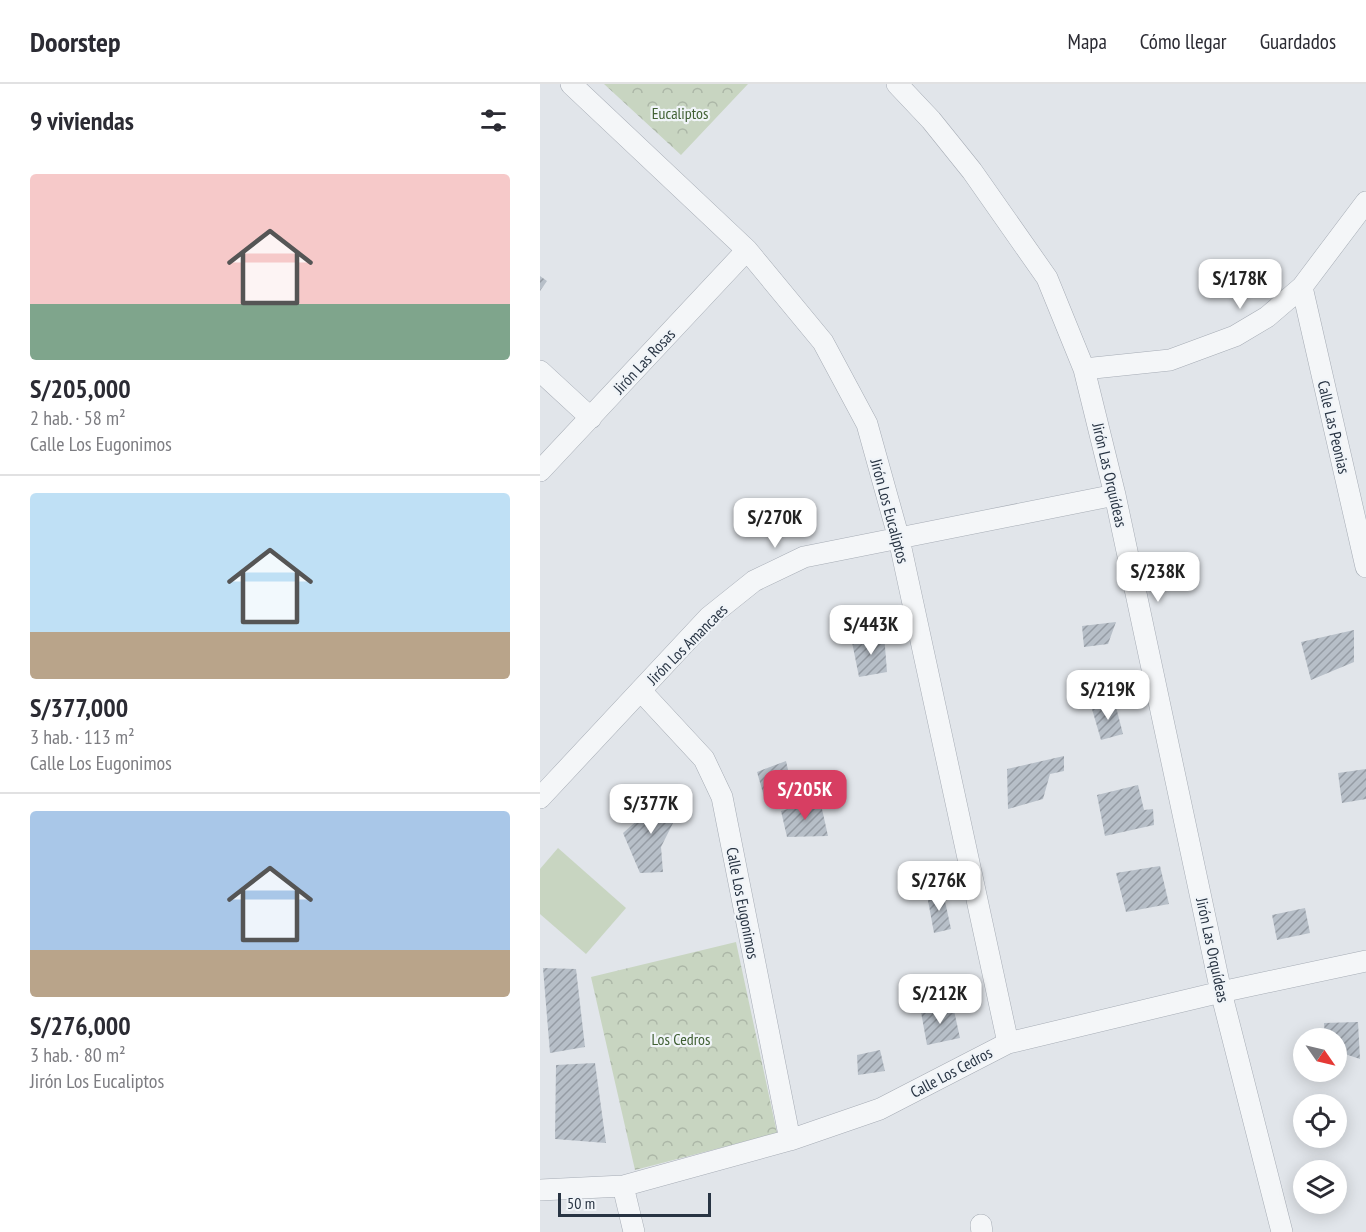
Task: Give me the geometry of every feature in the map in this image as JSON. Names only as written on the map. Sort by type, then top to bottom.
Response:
[{"type":"street","name":"Jirón Los Eucaliptos","points":[[571,84],[747,250],[823,342],[867,424],[899,539],[1008,1043]]},
{"type":"street","name":"Jirón Las Orquídeas","points":[[897,84],[931,120],[972,171],[1047,278],[1084,369],[1115,495],[1221,992],[1282,1232]]},
{"type":"street","points":[[1084,369],[1170,360],[1234,336],[1267,316],[1302,287],[1366,202]]},
{"type":"street","name":"Jirón Las Rosas","points":[[540,471],[747,250]]},
{"type":"street","name":"Calle Las Peonias","points":[[1302,287],[1366,567]]},
{"type":"street","points":[[540,371],[591,418]]},
{"type":"street","name":"Jirón Los Amancaes","points":[[540,798],[709,617],[754,581],[804,557],[1115,495]]},
{"type":"street","name":"Calle Los Eugonimos","points":[[641,691],[704,759],[722,797],[790,1140]]},
{"type":"street","name":"Calle Los Cedros","points":[[540,1190],[623,1185],[790,1140],[880,1109],[1008,1043],[1221,992],[1366,961]]},
{"type":"street","points":[[623,1185],[634,1232]]},
{"type":"green space","name":"Eucaliptos","points":[[604,84],[748,84],[681,155]]},
{"type":"green space","points":[[558,848],[626,908],[586,954],[540,914],[540,869]]},
{"type":"green space","name":"Los Cedros","points":[[736,942],[777,1133],[635,1170],[591,977]]},
{"type":"building","points":[[540,276],[547,281],[540,291]]},
{"type":"building","points":[[1116,622],[1108,644],[1084,647],[1082,626]]},
{"type":"building","points":[[1354,630],[1354,662],[1311,680],[1301,642]]},
{"type":"building","points":[[884,634],[887,672],[859,677],[852,642]]},
{"type":"building","points":[[1115,703],[1123,734],[1101,740],[1092,709]]},
{"type":"building","points":[[1064,756],[1064,771],[1050,774],[1043,799],[1008,809],[1007,769]]},
{"type":"building","points":[[786,761],[794,796],[765,800],[757,772]]},
{"type":"building","points":[[1366,769],[1366,799],[1342,803],[1338,773]]},
{"type":"building","points":[[1138,785],[1144,810],[1153,809],[1154,825],[1105,836],[1097,795]]},
{"type":"building","points":[[672,790],[675,819],[661,847],[663,872],[640,873],[623,833]]},
{"type":"building","points":[[820,800],[828,836],[787,837],[781,811]]},
{"type":"building","points":[[1160,866],[1169,904],[1126,912],[1116,873]]},
{"type":"building","points":[[943,892],[951,929],[934,933],[927,895]]},
{"type":"building","points":[[1305,908],[1310,933],[1277,940],[1272,915]]},
{"type":"building","points":[[543,968],[576,969],[585,1047],[550,1053]]},
{"type":"building","points":[[953,1006],[960,1038],[927,1045],[921,1012]]},
{"type":"building","points":[[1358,1022],[1360,1059],[1347,1055],[1347,1028],[1324,1028],[1324,1023]]},
{"type":"building","points":[[880,1050],[885,1071],[858,1075],[857,1055]]},
{"type":"building","points":[[595,1063],[606,1143],[555,1139],[556,1065]]}]
